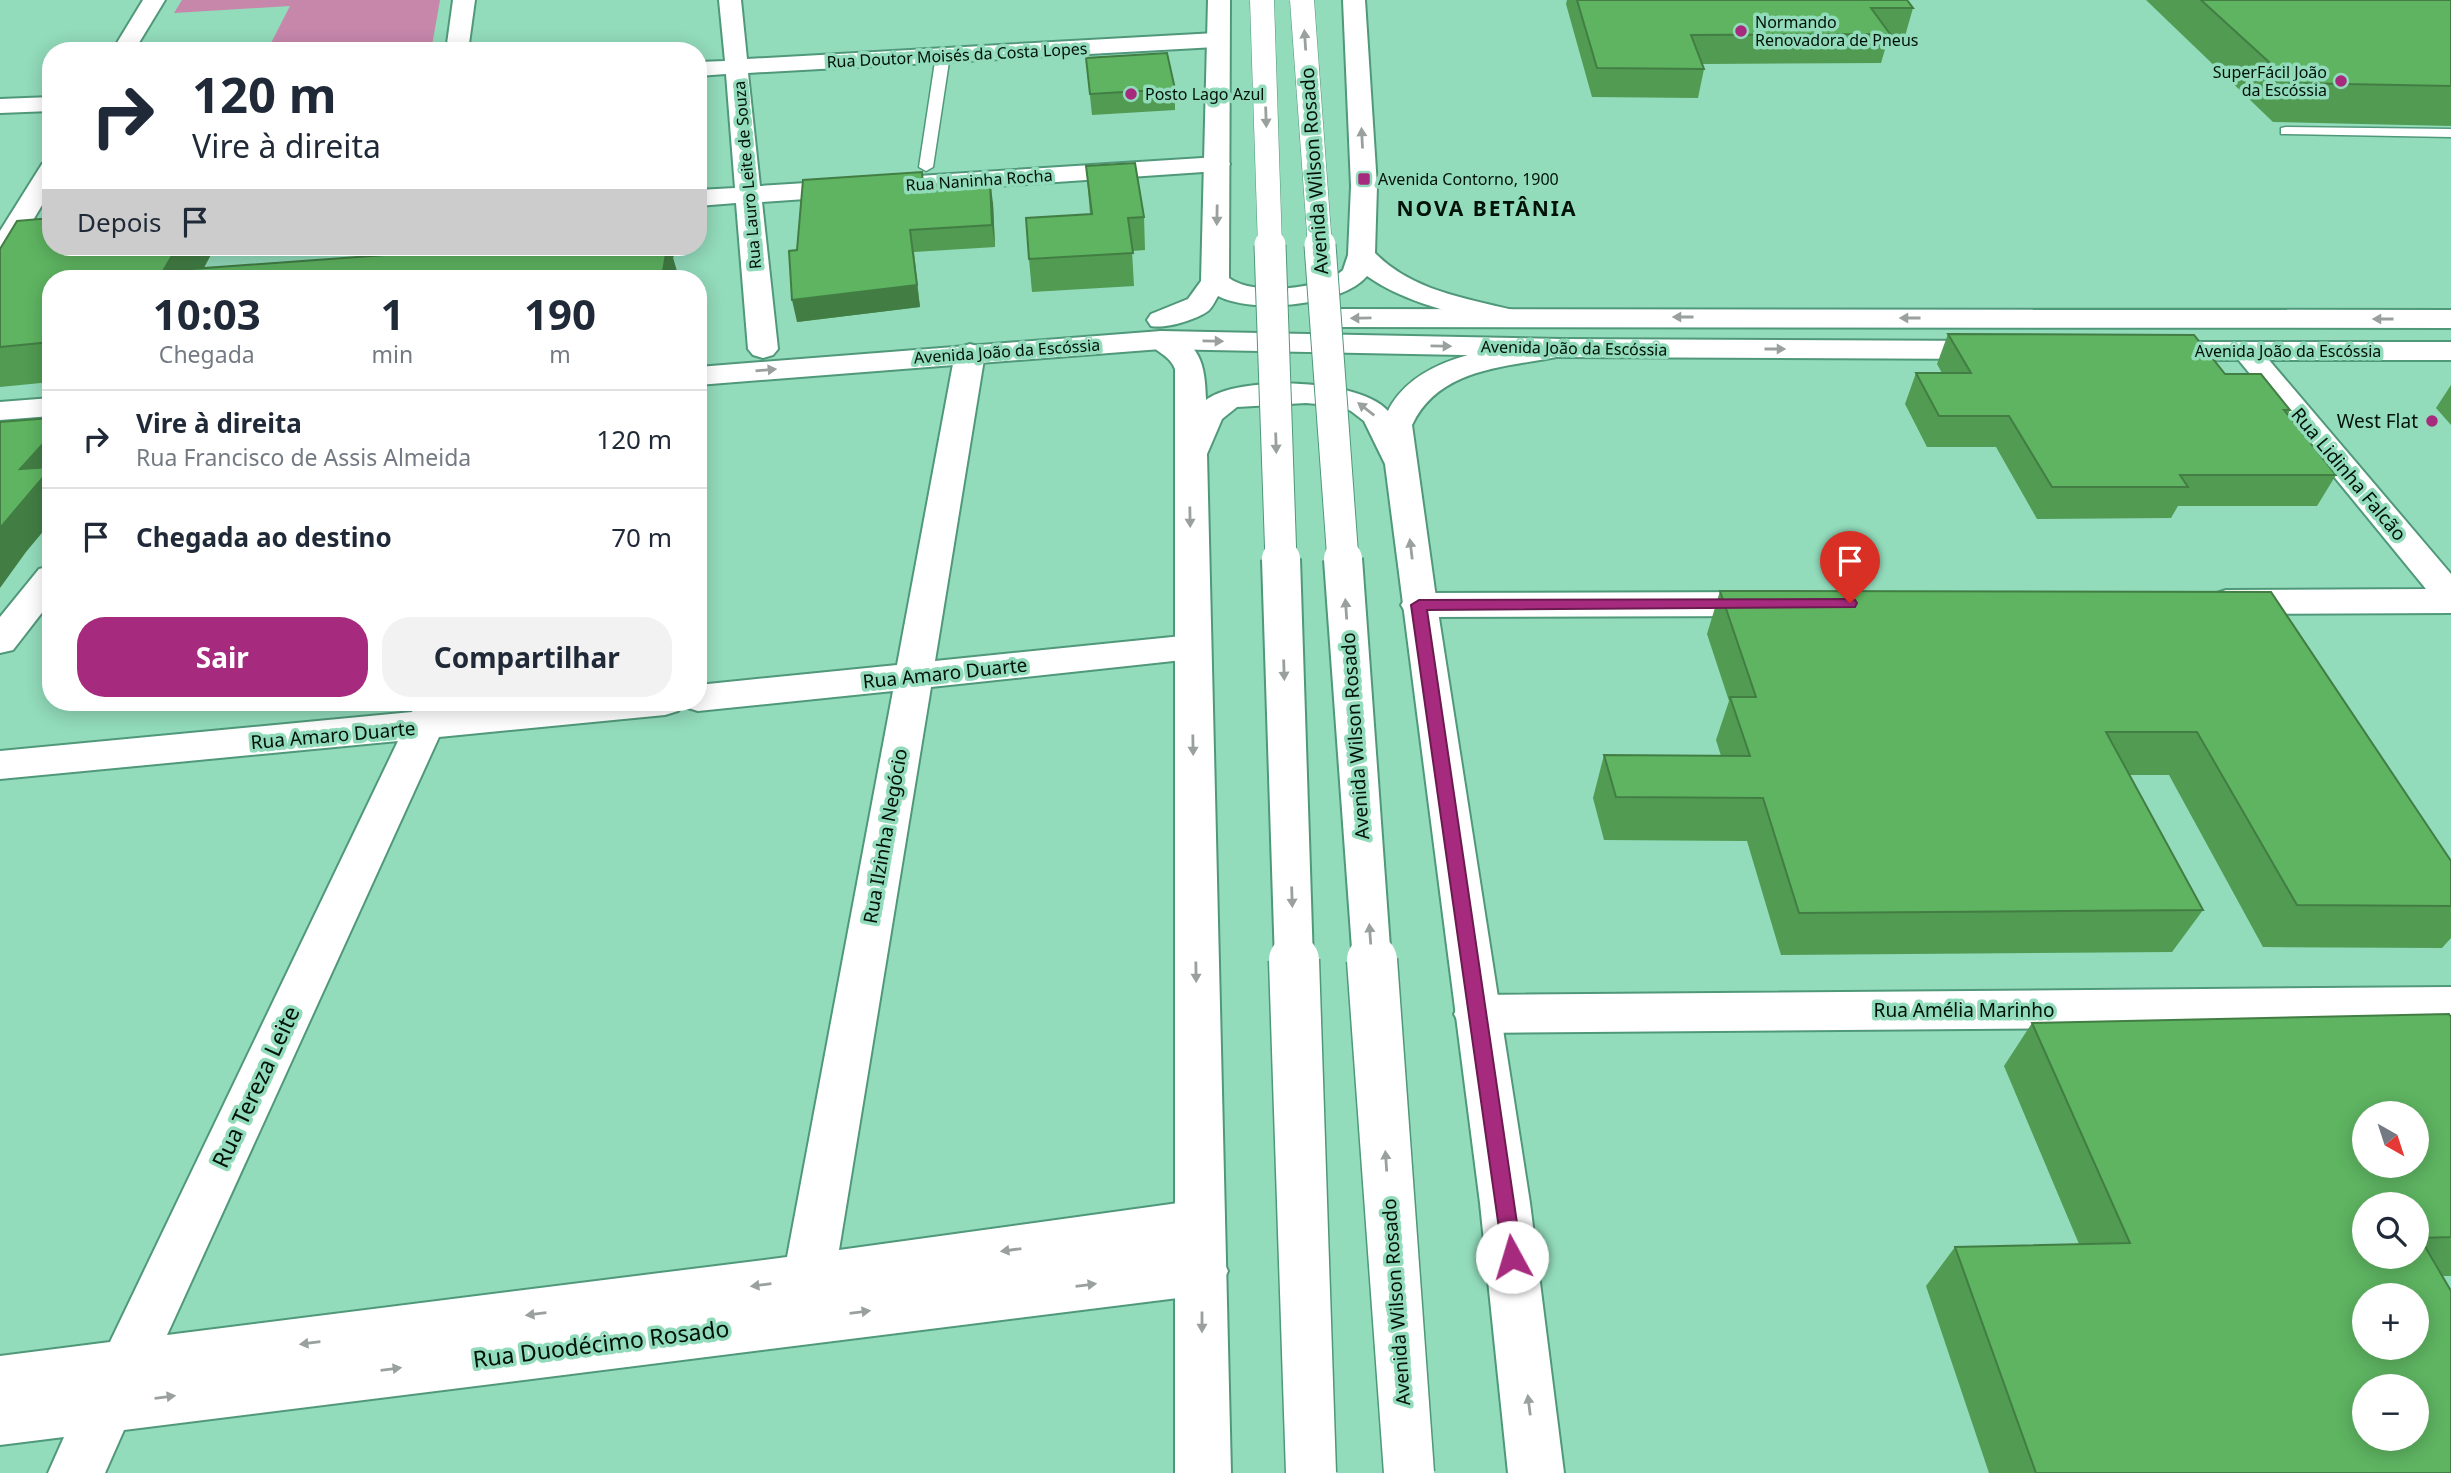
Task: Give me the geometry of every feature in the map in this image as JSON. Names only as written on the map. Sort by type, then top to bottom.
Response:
[{"type":"main road","points":[[128,42],[154,0]]},
{"type":"main road","points":[[458,42],[464,0]]},
{"type":"main road","name":"Rua Lauro Leite de Souza","points":[[730,0],[763,349]]},
{"type":"main road","points":[[1203,1473],[1190,369],[1185,356],[1161,330],[1198,305],[1215,281],[1216,40],[1219,0]]},
{"type":"main road","points":[[1262,0],[1311,1473]]},
{"type":"main road","name":"Avenida Wilson Rosado","points":[[1302,0],[1409,1473]]},
{"type":"main road","points":[[1215,281],[1233,293],[1277,296],[1316,292],[1345,281],[1357,272],[1363,256],[1364,178],[1354,0]]},
{"type":"main road","name":"Rua Doutor Moisés da Costa Lopes","points":[[707,69],[1216,40]]},
{"type":"main road","points":[[0,106],[42,104]]},
{"type":"main road","name":"Rua Naninha Rocha","points":[[707,196],[748,187],[926,167],[1217,156]]},
{"type":"main road","name":"Rua Naninha Rocha","points":[[707,184],[748,187],[1217,156]]},
{"type":"main road","points":[[4,241],[42,183]]},
{"type":"main road","points":[[4,241],[42,235]]},
{"type":"main road","points":[[1363,256],[1388,278],[1414,290],[1503,316]]},
{"type":"main road","name":"Avenida João da Escóssia","points":[[707,375],[970,353],[1161,330],[1503,316],[2451,319]]},
{"type":"main road","points":[[1957,350],[1941,337],[1949,329],[2081,329],[2146,318]]},
{"type":"main road","name":"Avenida João da Escóssia","points":[[707,354],[1062,325],[1560,348],[2026,351]]},
{"type":"main road","points":[[2351,352],[2418,343],[2451,343]]},
{"type":"main road","points":[[1536,1473],[1506,1203],[1419,605],[1396,425],[1401,408],[1430,382],[1487,359],[1560,348]]},
{"type":"main road","name":"Avenida João da Escóssia","points":[[2123,351],[2451,351]]},
{"type":"main road","name":"Rua Lidinha Falcão","points":[[2247,352],[2451,599]]},
{"type":"main road","name":"Rua Ilzinha Negócio","points":[[805,1299],[970,353]]},
{"type":"main road","points":[[1189,460],[1208,414],[1218,403],[1230,398],[1318,394],[1351,398],[1375,414],[1401,466]]},
{"type":"main road","points":[[0,411],[42,408]]},
{"type":"main road","points":[[0,432],[42,429]]},
{"type":"main road","points":[[0,641],[42,588]]},
{"type":"main road","points":[[2190,602],[2451,599]]},
{"type":"main road","points":[[1419,605],[1805,604]]},
{"type":"main road","name":"Rua Amaro Duarte","points":[[707,697],[1192,647]]},
{"type":"main road","name":"Rua Amaro Duarte","points":[[0,765],[430,714],[489,711]]},
{"type":"main road","name":"Rua Tereza Leite","points":[[76,1473],[430,714]]},
{"type":"main road","name":"Rua Amélia Marinho","points":[[1478,1014],[2451,1006]]},
{"type":"main road","name":"Rua Duodécimo Rosado","points":[[0,1418],[117,1386],[1201,1247]]},
{"type":"main road","name":"Rua Duodécimo Rosado","points":[[0,1383],[117,1386]]},
{"type":"lane","points":[[926,167],[943,55]]},
{"type":"lane","points":[[2286,131],[2451,133]]},
{"type":"shaded area","points":[[182,0],[440,0],[433,42],[272,42],[290,6],[174,13]]},
{"type":"building","name":"Normando Renovadora de Pneus","points":[[1577,0],[1907,0],[1913,8],[1871,8],[1890,34],[1691,35],[1704,69],[1597,68]]},
{"type":"building","points":[[2201,0],[2451,0],[2451,86],[2292,83]]},
{"type":"building","points":[[1167,53],[1175,89],[1090,94],[1086,58]]},
{"type":"building","points":[[1135,163],[1144,217],[1128,218],[1133,253],[1029,259],[1026,218],[1092,214],[1086,166]]},
{"type":"building","points":[[922,172],[923,185],[990,181],[992,225],[910,230],[917,285],[792,300],[789,251],[797,250],[803,180]]},
{"type":"building","points":[[42,219],[42,256],[172,256],[164,270],[42,270],[42,343],[0,347],[0,249],[17,221]]},
{"type":"building","points":[[371,256],[666,256],[663,270],[177,270]]},
{"type":"building","points":[[1948,334],[2194,335],[2225,374],[2261,374],[2290,410],[2284,410],[2336,475],[2180,475],[2188,487],[2052,487],[2009,416],[1939,416],[1916,373],[1971,373]]},
{"type":"building","points":[[42,419],[42,445],[20,469],[42,468],[42,479],[0,528],[0,422]]},
{"type":"building","points":[[1720,591],[2271,592],[2451,861],[2451,906],[2297,905],[2197,732],[2106,732],[2203,910],[1799,913],[1763,798],[1616,797],[1604,755],[1750,756],[1730,697],[1756,697]]},
{"type":"building","points":[[2449,1014],[2451,1237],[2429,1238],[2429,1192],[2352,1192],[2352,1269],[2429,1269],[2429,1253],[2451,1291],[2451,1473],[2036,1473],[1955,1247],[2130,1243],[2032,1023]]},
{"type":"place","name":"Normando Renovadora de Pneus","points":[[1741,31]]},
{"type":"place","name":"SuperFácil João da Escóssia","points":[[2341,81]]},
{"type":"place","name":"Posto Lago Azul","points":[[1131,94]]},
{"type":"place","name":"Avenida Contorno, 1900","points":[[1364,179]]},
{"type":"place","name":"West Flat","points":[[2432,421]]},
{"type":"district","name":"NOVA BETÂNIA","points":[[1487,209]]},
{"type":"route","points":[[1512,1257],[1419,605],[1850,603]]}]
